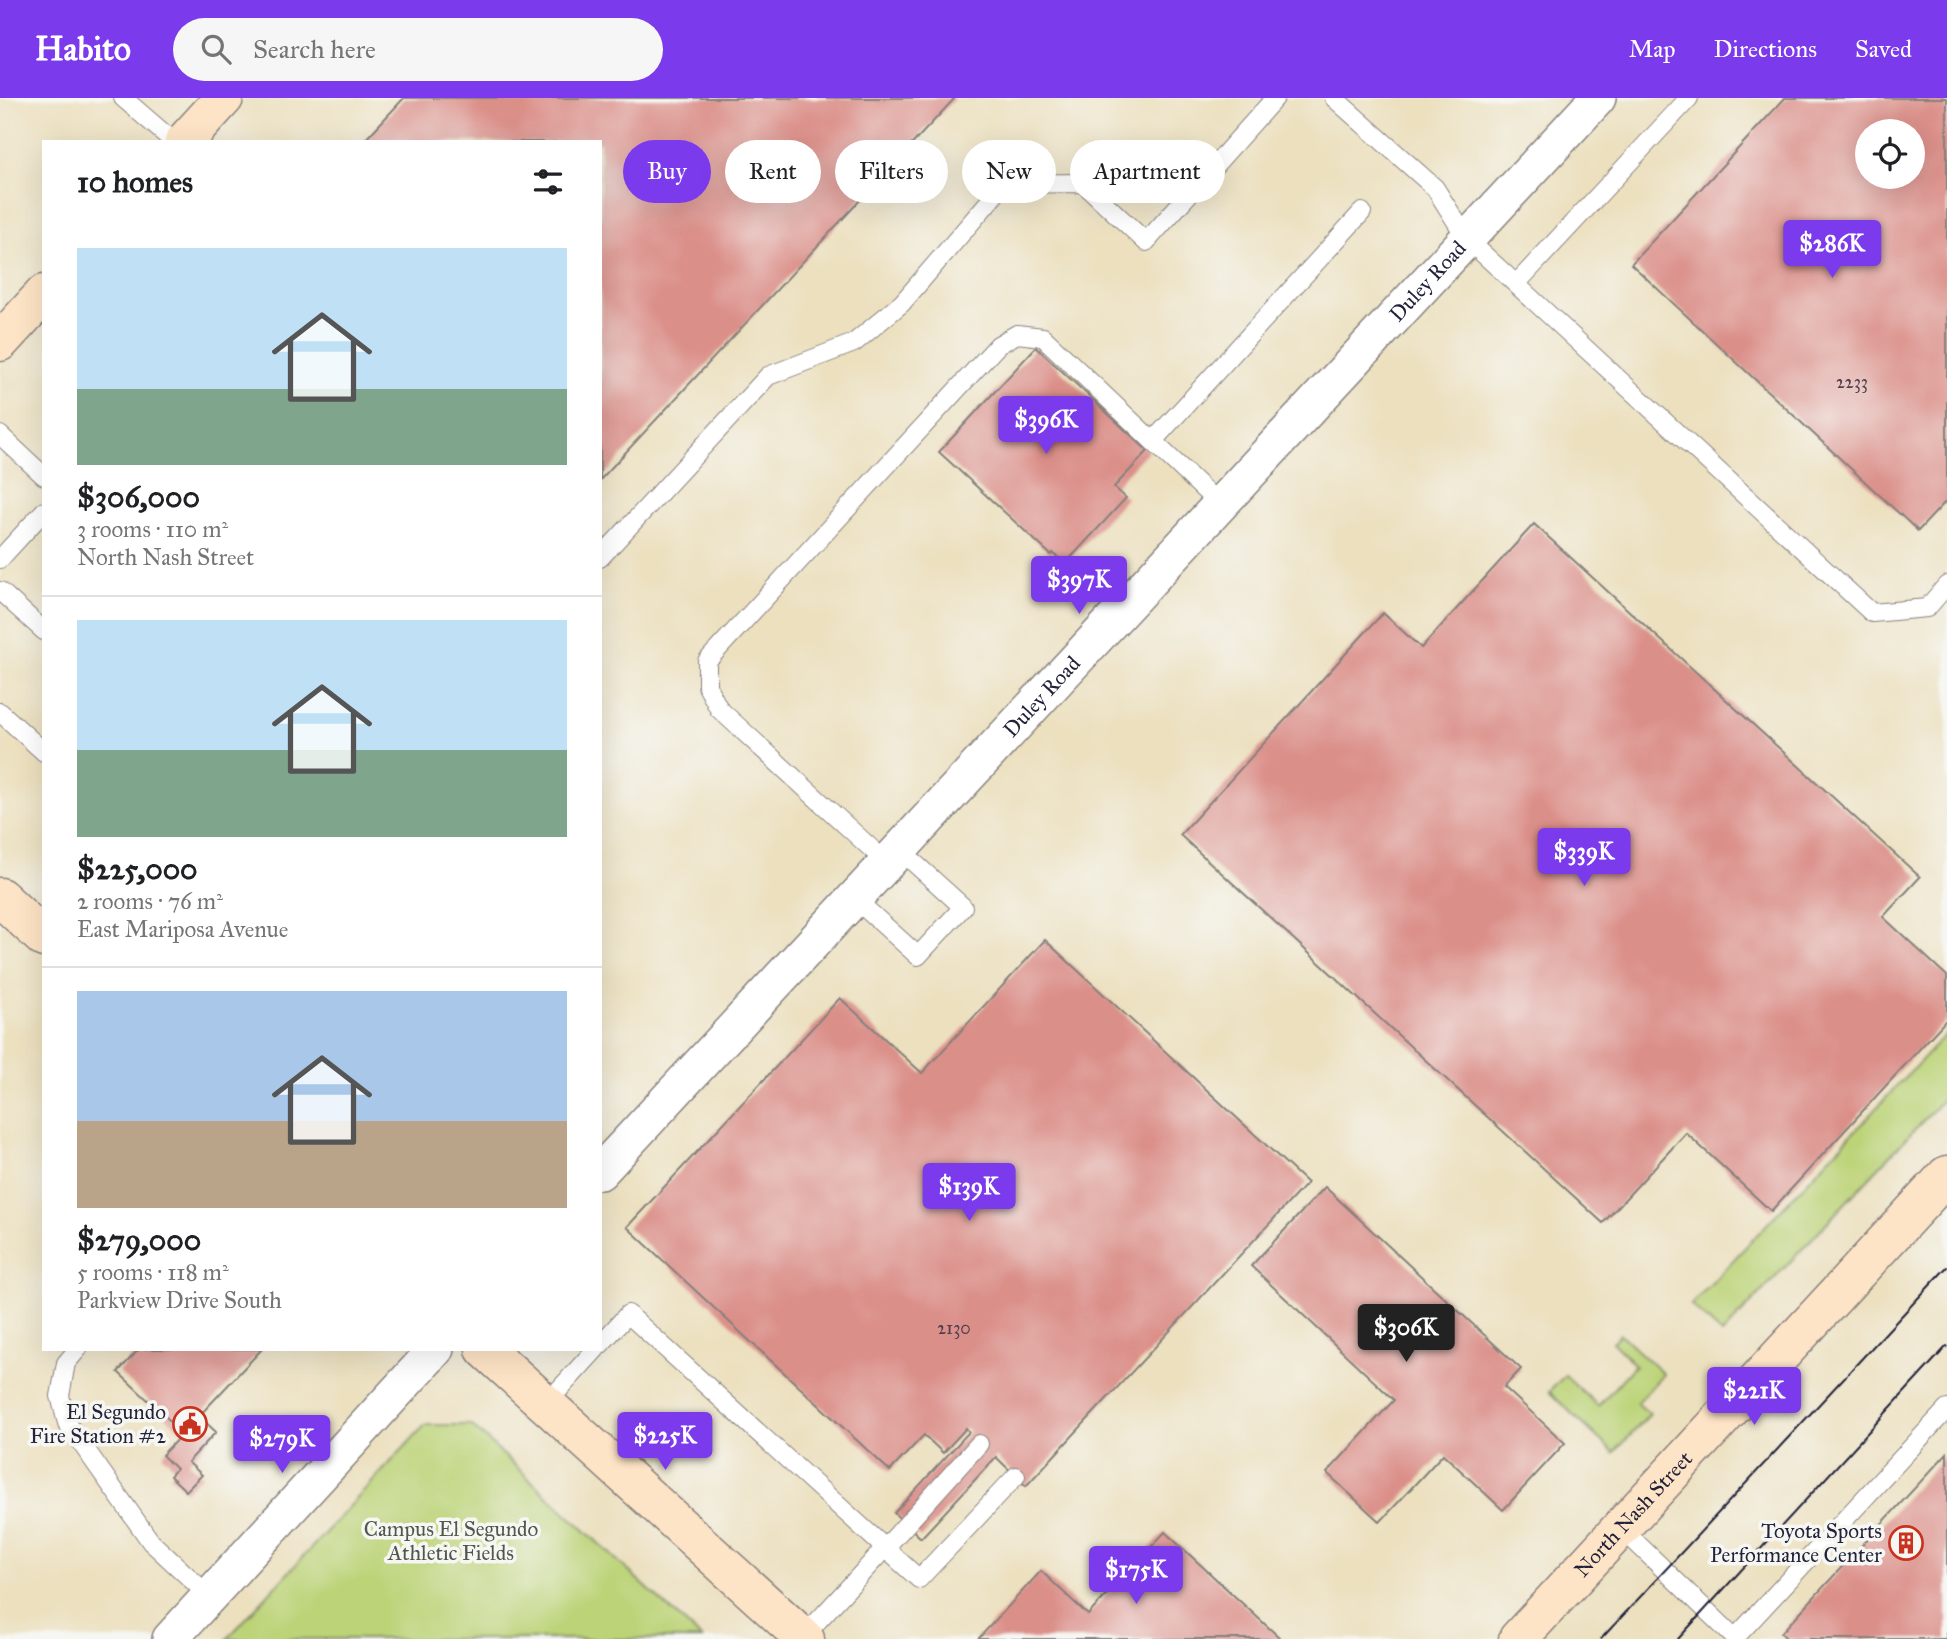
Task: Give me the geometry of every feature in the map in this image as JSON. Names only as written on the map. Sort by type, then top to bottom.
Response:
[{"type":"street","points":[[186,140],[224,98]]},
{"type":"street","name":"Duley Road","points":[[602,1170],[1598,98]]},
{"type":"street","points":[[0,342],[42,296]]},
{"type":"street","points":[[0,897],[42,936]]},
{"type":"street","name":"North Nash Street","points":[[1518,1639],[1947,1175]]},
{"type":"street","points":[[170,1639],[434,1351]]},
{"type":"street","points":[[487,1351],[804,1638]]},
{"type":"lane","points":[[122,98],[172,140]]},
{"type":"lane","points":[[602,556],[768,376],[854,343],[902,303],[1004,184],[1083,183],[1146,243],[1275,98]]},
{"type":"lane","points":[[1334,98],[1435,188],[1467,239],[1872,613],[1927,608],[1947,585]]},
{"type":"lane","points":[[1516,284],[1689,98]]},
{"type":"lane","points":[[1153,441],[1362,212]]},
{"type":"lane","points":[[855,898],[918,956],[963,907],[893,856],[719,709],[707,686],[707,661],[998,345],[1017,334],[1043,337],[1220,505]]},
{"type":"lane","points":[[0,435],[42,474]]},
{"type":"lane","points":[[0,559],[42,513]]},
{"type":"lane","points":[[0,591],[42,629]]},
{"type":"lane","points":[[0,712],[42,750]]},
{"type":"lane","points":[[602,1343],[628,1314],[919,1579],[1016,1476]]},
{"type":"lane","points":[[76,1351],[66,1363],[60,1396],[67,1423],[151,1542],[209,1596]]},
{"type":"lane","points":[[546,1404],[594,1351]]},
{"type":"lane","points":[[1621,1528],[1735,1639],[1947,1409]]},
{"type":"lane","points":[[804,1638],[979,1444]]},
{"type":"green space","points":[[1947,1033],[1947,1095],[1722,1334],[1691,1305]]},
{"type":"green space","points":[[1620,1334],[1663,1374],[1637,1403],[1650,1414],[1614,1453],[1549,1392],[1565,1375],[1598,1406],[1635,1365],[1612,1342]]},
{"type":"green space","name":"Campus El Segundo Athletic Fields","points":[[425,1425],[471,1425],[702,1639],[227,1639]]},
{"type":"building","points":[[404,98],[955,98],[916,140],[835,140],[835,203],[857,203],[602,478],[602,140],[365,140]]},
{"type":"building","points":[[1785,98],[1947,98],[1947,500],[1918,531],[1631,264]]},
{"type":"building","points":[[1036,347],[1148,451],[1114,487],[1126,498],[1065,564],[1053,553],[1051,555],[939,452]]},
{"type":"building","points":[[1534,524],[1920,877],[1883,917],[1947,976],[1947,1019],[1771,1211],[1686,1133],[1603,1223],[1180,835],[1383,613],[1421,648]]},
{"type":"building","points":[[1045,940],[1307,1183],[1026,1486],[996,1457],[921,1538],[894,1513],[969,1432],[966,1428],[943,1453],[924,1435],[890,1471],[627,1227],[840,998],[922,1073]]},
{"type":"building","points":[[1325,1187],[1521,1369],[1504,1387],[1565,1443],[1503,1510],[1443,1454],[1380,1522],[1327,1473],[1394,1400],[1251,1266]]},
{"type":"building","name":"El Segundo Fire Station #2","points":[[137,1351],[260,1351],[199,1416],[216,1432],[188,1462],[202,1475],[186,1491],[170,1476],[176,1469],[162,1455],[183,1433],[118,1372]]},
{"type":"building","name":"Toyota Sports Performance Center","points":[[1947,1453],[1947,1639],[1787,1639],[1781,1633]]},
{"type":"building","points":[[1165,1532],[1281,1639],[978,1639],[1041,1571],[1088,1615]]},
{"type":"tram line","points":[[1601,1639],[1947,1267]]},
{"type":"tram line","points":[[1678,1639],[1947,1346]]},
{"type":"place","name":"El Segundo Fire Station #2","points":[[190,1424]]},
{"type":"place","name":"Toyota Sports Performance Center","points":[[1906,1543]]}]
